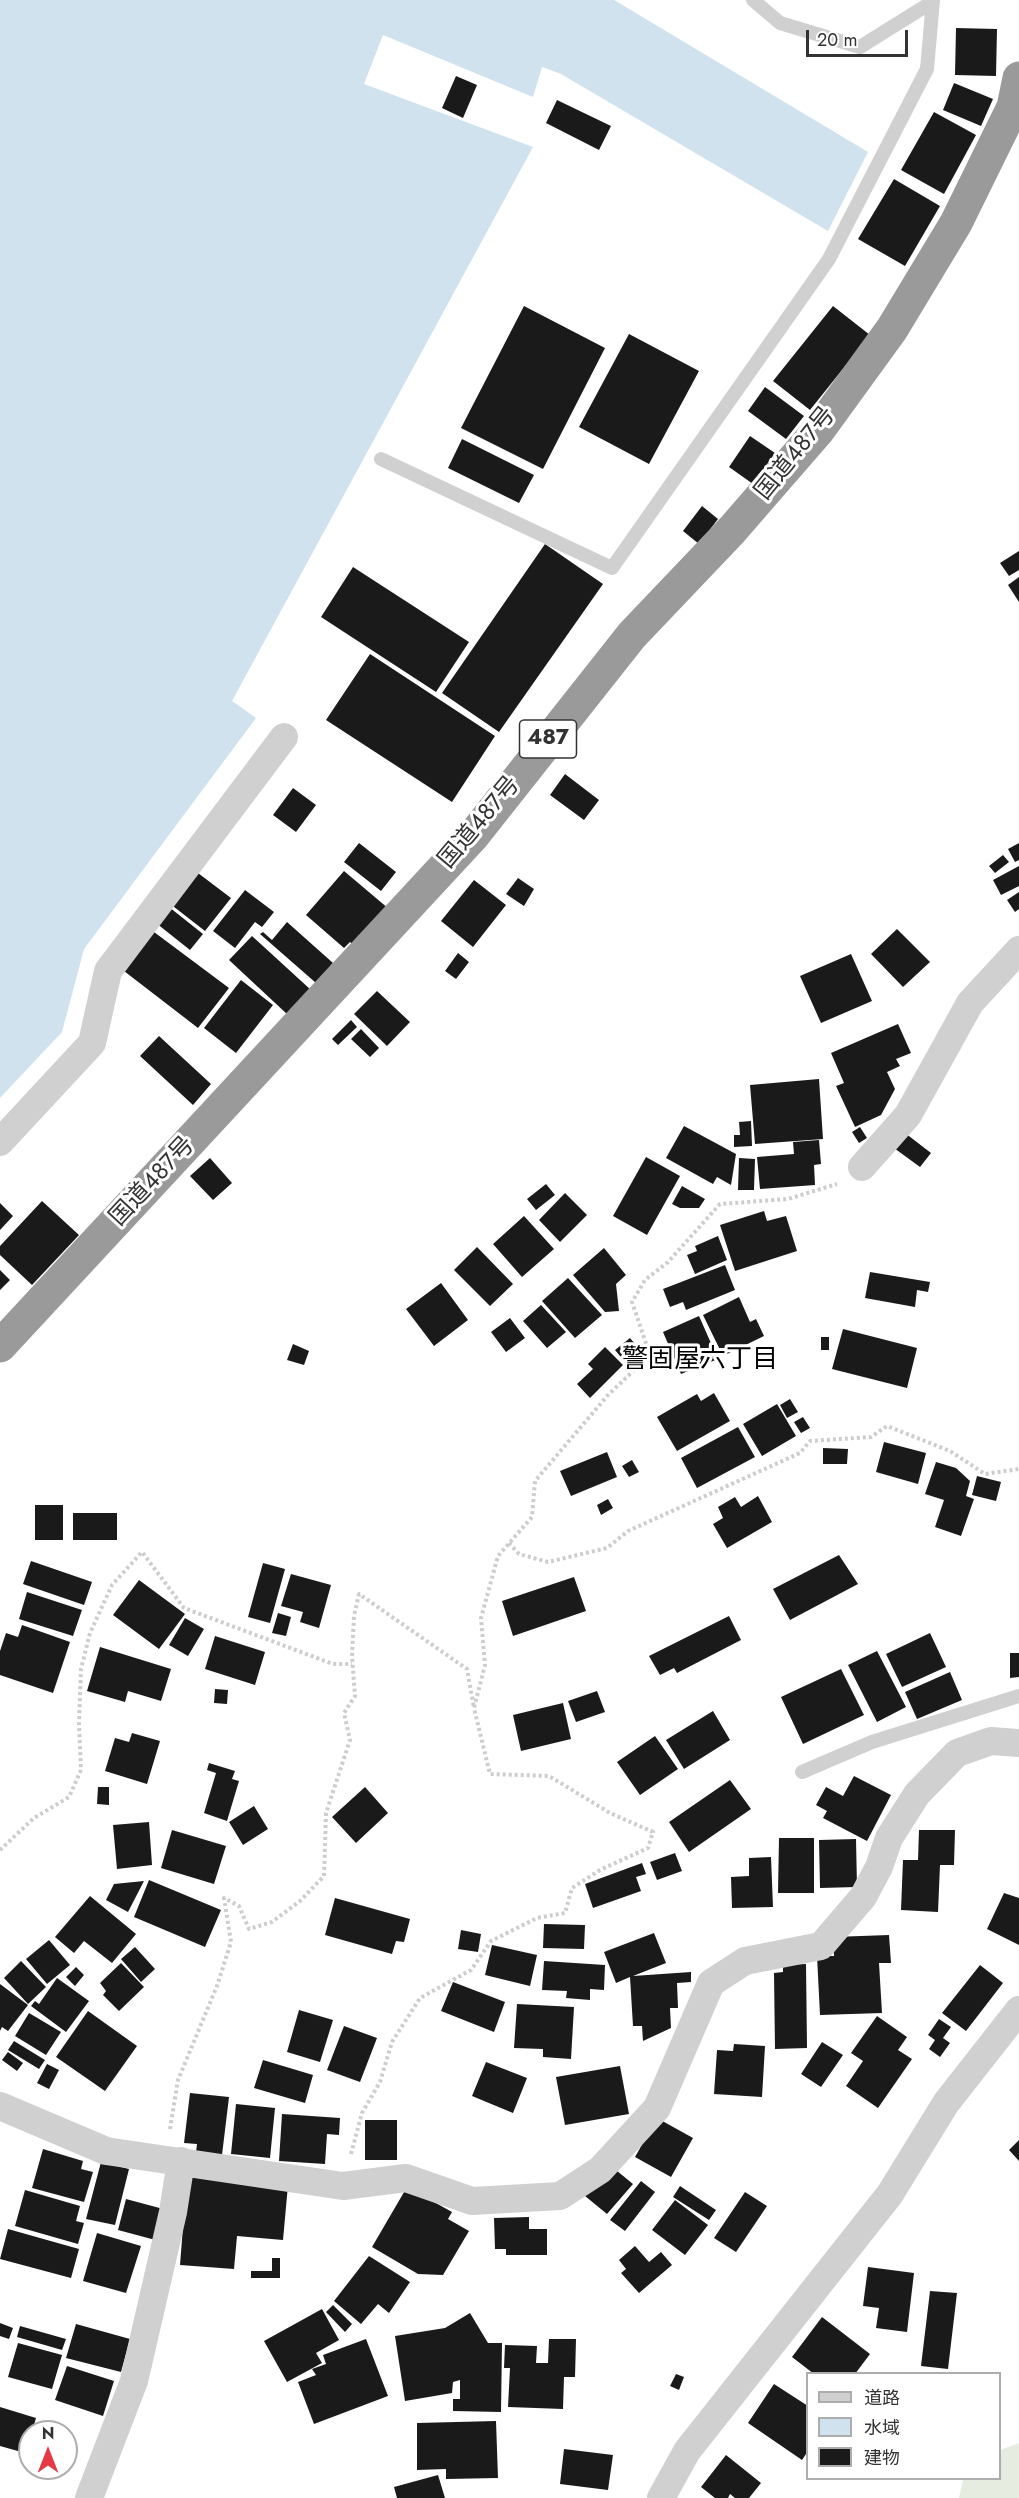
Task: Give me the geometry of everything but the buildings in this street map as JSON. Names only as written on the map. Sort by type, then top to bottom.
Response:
[{"type":"highway","name":"国道487号","points":[[0,1346],[473,836],[632,635],[732,530],[818,431],[892,329],[956,223],[1013,107],[1019,78]]},
{"type":"street","points":[[0,1142],[92,1043],[108,971],[284,737]]},
{"type":"street","points":[[862,1167],[908,1115],[970,1003],[1019,950]]},
{"type":"street","points":[[0,2106],[106,2151],[343,2186],[406,2178],[472,2201],[560,2196],[600,2170],[657,2108],[711,1983],[745,1961],[822,1946],[863,1897],[879,1867],[889,1838],[917,1794],[949,1761],[957,1753],[991,1741],[1019,1743]]},
{"type":"street","points":[[661,2498],[687,2451],[890,2194],[946,2103],[1019,2010]]},
{"type":"street","points":[[89,2498],[134,2381],[173,2212],[173,2160]]},
{"type":"lane","points":[[753,0],[780,23],[860,47],[933,1]]},
{"type":"lane","points":[[381,459],[612,568],[651,517],[829,259],[927,69],[933,1]]},
{"type":"lane","points":[[802,1772],[872,1742],[1019,1696]]},
{"type":"path","points":[[474,1708],[485,1665],[481,1617],[498,1556],[532,1517],[535,1481],[608,1395],[650,1355],[632,1302],[645,1280],[668,1262],[720,1204],[788,1199],[844,1182],[862,1167]]},
{"type":"path","points":[[509,1543],[519,1554],[548,1562],[607,1548],[628,1531],[800,1453],[810,1441],[871,1437],[887,1426],[950,1451],[985,1474],[1019,1469]]},
{"type":"path","points":[[0,1850],[34,1818],[69,1797],[81,1770],[79,1724],[81,1669],[90,1633],[112,1585],[142,1552],[184,1608],[333,1664],[352,1664]]},
{"type":"path","points":[[173,2160],[178,2080],[217,1986],[231,1942],[224,1898],[239,1906],[249,1929],[272,1922],[300,1901],[324,1876],[326,1813],[350,1740],[344,1713],[355,1696],[352,1664],[354,1616],[359,1594],[468,1669],[474,1708],[490,1774],[549,1776],[610,1813],[653,1832],[648,1848],[600,1870],[572,1888],[565,1913],[537,1918],[491,1941],[471,1970],[420,1998],[392,2042],[380,2082],[362,2113],[343,2186]]},
{"type":"shaded area","points":[[1019,2443],[1019,2498],[959,2498],[963,2480],[1001,2480],[1001,2450]]},
{"type":"water","points":[[0,0],[614,0],[868,152],[828,231],[561,74],[542,67],[533,97],[383,35],[364,84],[533,147],[232,701],[256,718],[84,949],[62,1032],[0,1098]]},
{"type":"district","name":"警固屋六丁目","points":[[700,1361]]}]
